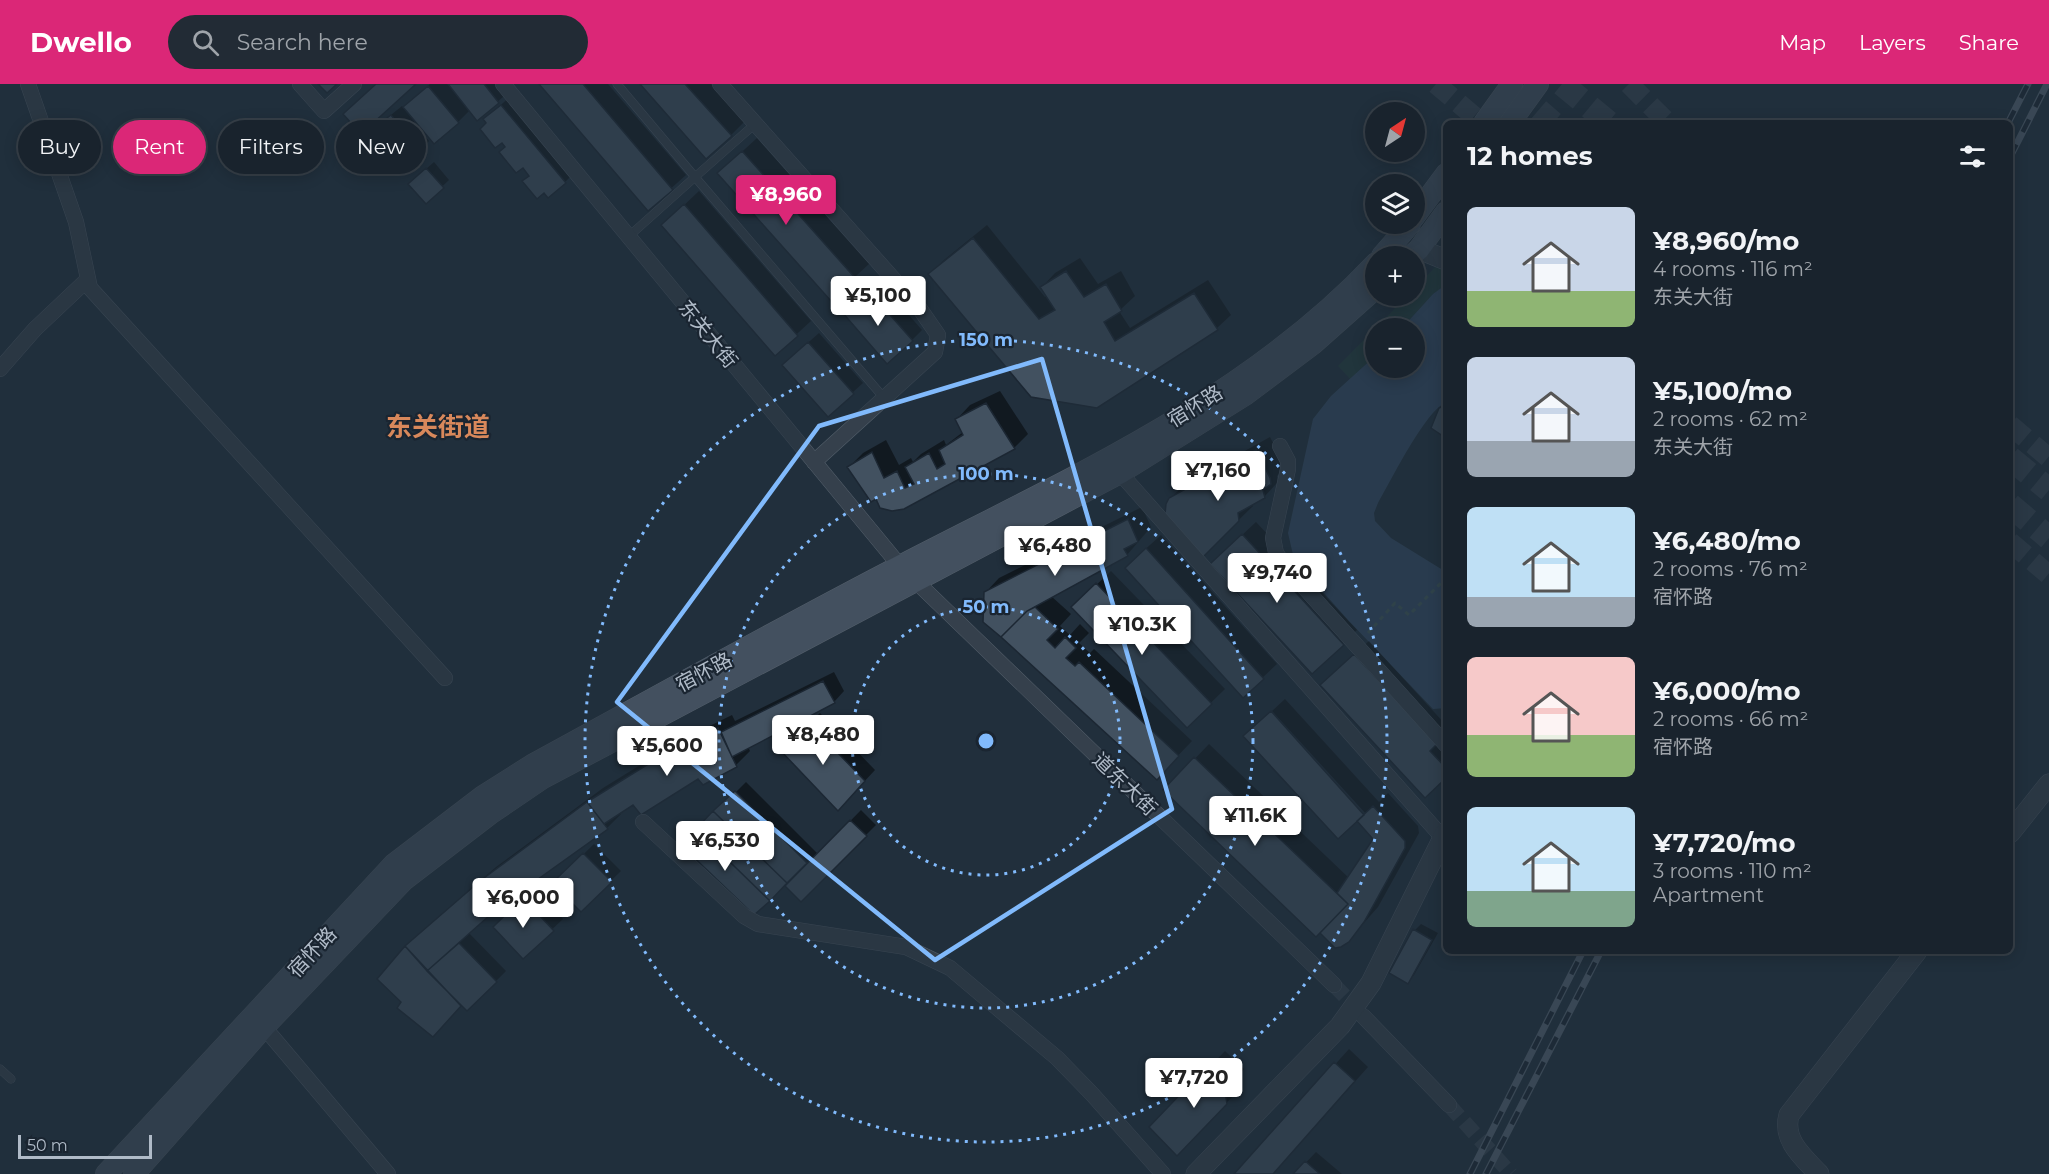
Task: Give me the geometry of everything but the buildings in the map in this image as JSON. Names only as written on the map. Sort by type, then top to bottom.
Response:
[{"type":"main road","points":[[1486,120],[1512,84]]},
{"type":"main road","points":[[1512,120],[1536,86]]},
{"type":"main road","points":[[1425,202],[1443,178]]},
{"type":"main road","points":[[1420,246],[1443,216]]},
{"type":"main road","points":[[1391,246],[1401,234]]},
{"type":"main road","name":"宿怀路","points":[[106,1174],[393,864],[483,796],[532,765],[900,566],[1119,454],[1238,379],[1310,326],[1365,275]]},
{"type":"main road","name":"宿怀路","points":[[134,1174],[264,1026],[404,880],[490,814],[543,778],[1120,473],[1245,395],[1313,344],[1365,298]]},
{"type":"street","points":[[28,84],[76,222],[90,288],[444,678]]},
{"type":"street","points":[[300,84],[324,111],[354,84]]},
{"type":"street","name":"东关大街","points":[[503,84],[915,583]]},
{"type":"street","points":[[720,84],[920,309],[938,334],[935,352],[813,462]]},
{"type":"street","points":[[1425,255],[1443,259]]},
{"type":"street","points":[[0,369],[35,329],[88,279]]},
{"type":"street","points":[[1280,446],[1288,461],[1288,470],[1273,538],[1276,554],[1443,742]]},
{"type":"street","points":[[1120,473],[1443,834]]},
{"type":"street","name":"道东大街","points":[[915,583],[1334,985]]},
{"type":"street","points":[[2013,829],[2049,784]]},
{"type":"street","points":[[643,822],[744,916],[758,924],[906,947],[950,968],[1057,1058],[1163,1174]]},
{"type":"street","points":[[1196,1174],[1340,1026],[1371,983],[1443,837]]},
{"type":"street","points":[[1819,1174],[1791,1140],[1786,1125],[1789,1115],[1915,954]]},
{"type":"street","points":[[1363,1016],[1449,1105]]},
{"type":"street","points":[[264,1026],[388,1174]]},
{"type":"lane","points":[[617,84],[885,398]]},
{"type":"lane","points":[[628,237],[755,124]]},
{"type":"lane","points":[[0,1069],[11,1079]]},
{"type":"path","points":[[1362,640],[1395,603],[1409,615],[1443,581]]},
{"type":"highlighted area","points":[[1042,359],[1172,809],[935,960],[617,702],[819,426]]},
{"type":"green space","points":[[1438,264],[1443,266],[1443,288],[1425,303],[1425,278]]},
{"type":"green space","points":[[1397,306],[1422,306],[1411,318],[1385,318]]},
{"type":"green space","points":[[1365,339],[1365,365],[1350,379],[1338,366]]},
{"type":"water","points":[[1443,287],[1443,404],[1419,432],[1374,513],[1375,521],[1391,538],[1443,570],[1443,708],[1433,709],[1348,620],[1294,559],[1288,533],[1313,419],[1331,396],[1365,365],[1365,378],[1425,378],[1425,318],[1411,318],[1422,306],[1425,306],[1425,303]]},
{"type":"tunnel","points":[[1436,84],[1478,120]]},
{"type":"tunnel","points":[[1562,84],[1605,120]]},
{"type":"tunnel","points":[[1629,84],[1665,120]]},
{"type":"tunnel","points":[[1511,87],[1550,120]]},
{"type":"tunnel","points":[[2013,428],[2049,458]]},
{"type":"tunnel","points":[[2013,460],[2049,490]]},
{"type":"tunnel","points":[[2013,508],[2049,538]]},
{"type":"tunnel","points":[[2013,545],[2049,575]]},
{"type":"tunnel","points":[[1334,985],[1361,1013]]},
{"type":"tunnel","points":[[1449,1105],[1511,1174]]},
{"type":"railway","points":[[2010,120],[2028,84]]},
{"type":"railway","points":[[2013,151],[2047,84]]},
{"type":"railway","points":[[1470,1174],[1581,954]]},
{"type":"railway","points":[[1486,1174],[1599,954]]},
{"type":"district","name":"东关街道","points":[[438,427]]}]
